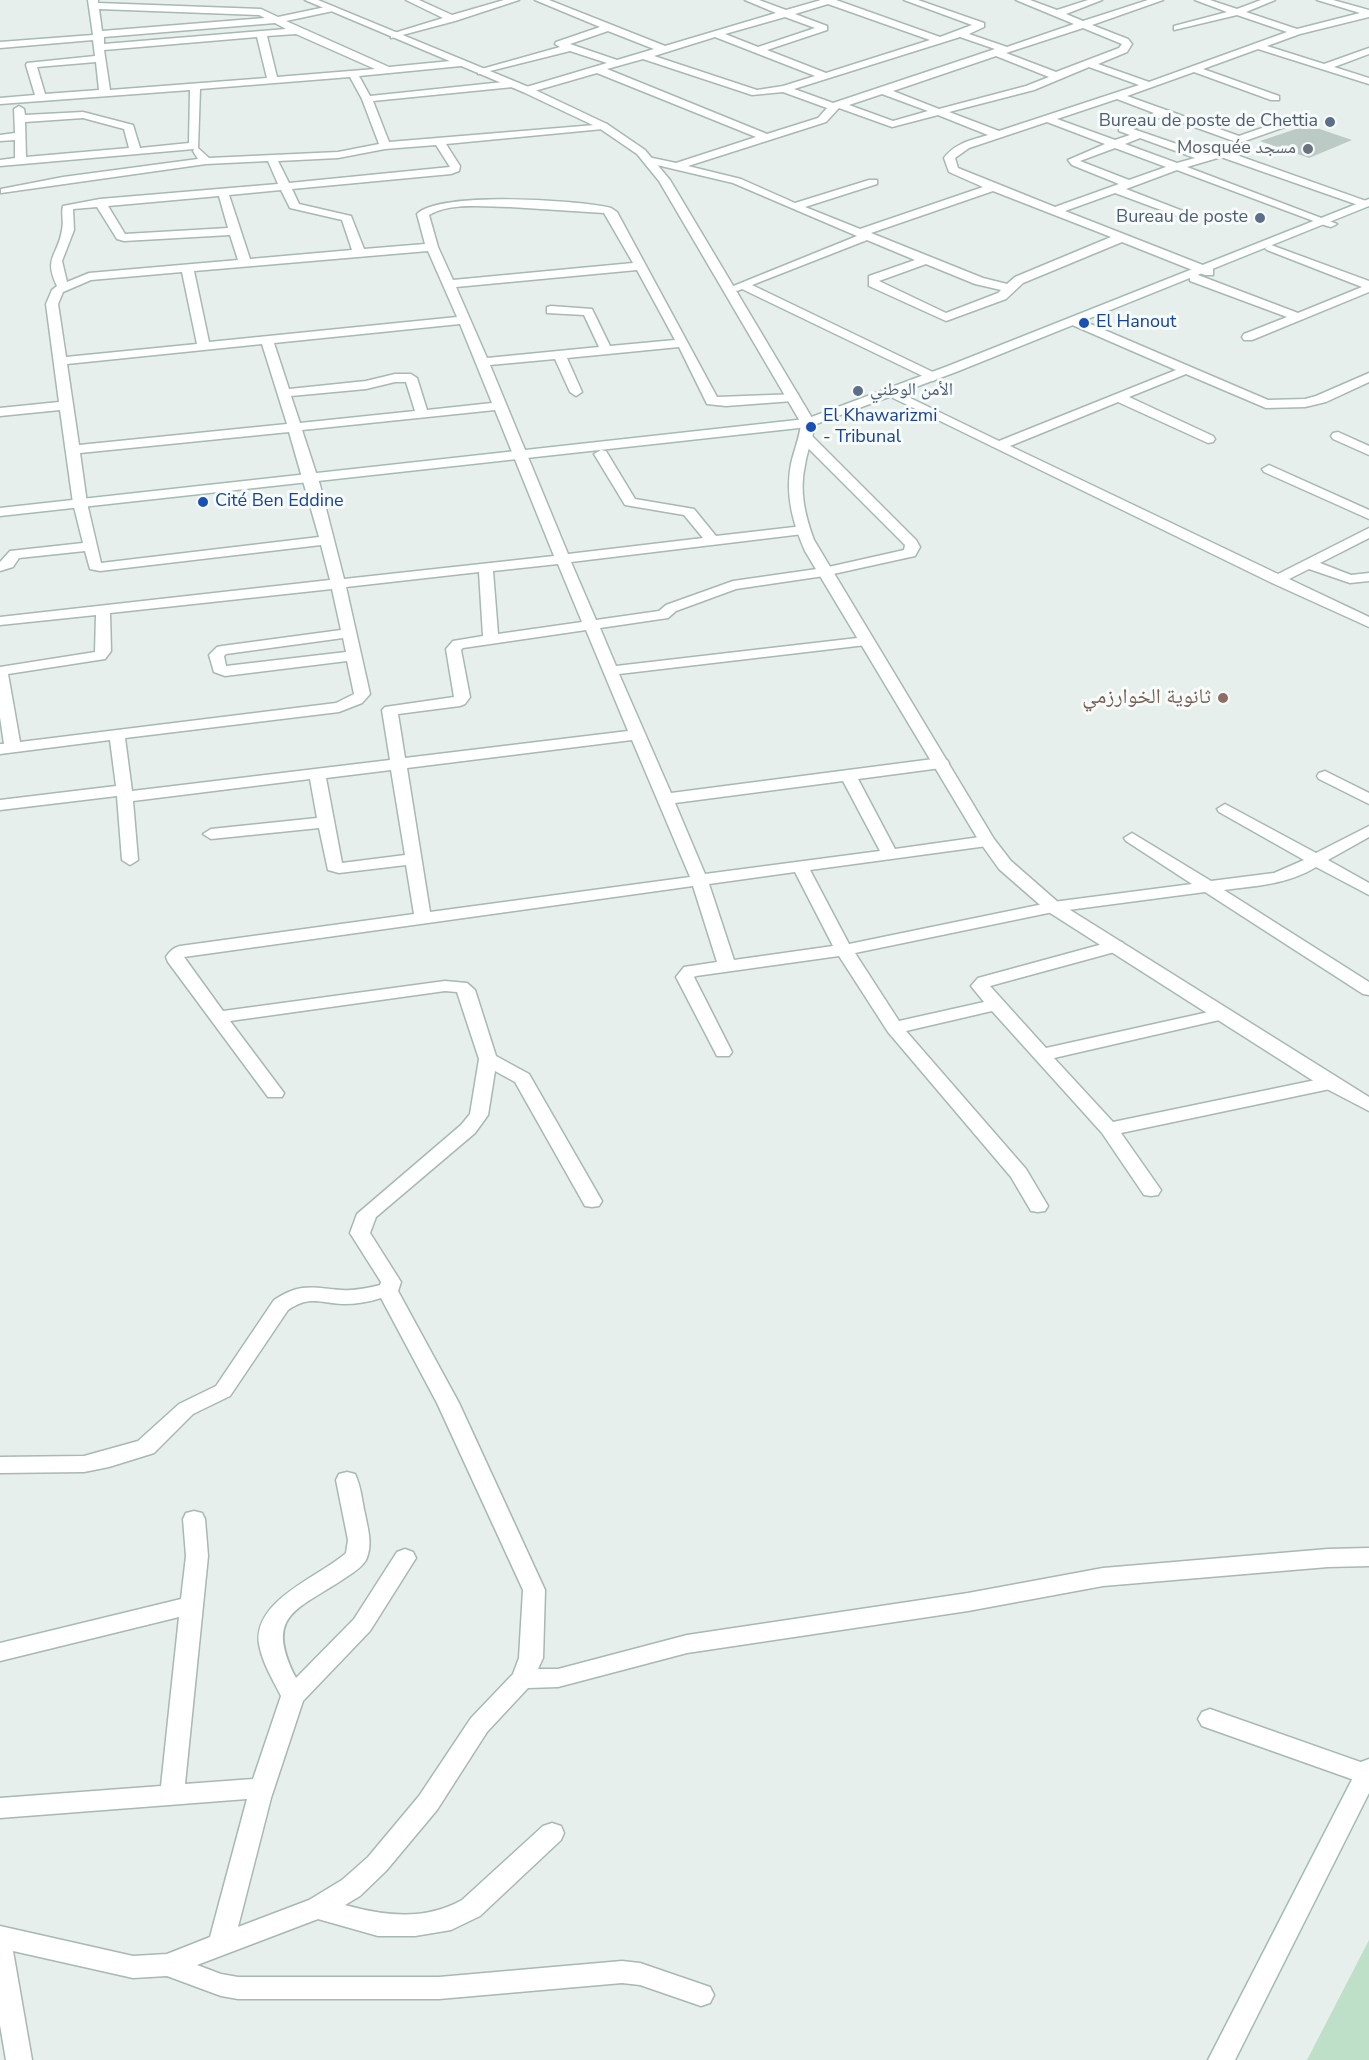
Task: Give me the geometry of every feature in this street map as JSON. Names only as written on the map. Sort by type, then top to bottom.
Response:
[{"type":"street","points":[[411,0],[452,19]]},
{"type":"street","points":[[394,36],[514,0]]},
{"type":"street","points":[[540,0],[663,49]]},
{"type":"street","points":[[554,6],[575,0]]},
{"type":"street","points":[[750,0],[824,28],[758,50]]},
{"type":"street","points":[[368,99],[520,87],[645,56],[830,0],[938,40]]},
{"type":"street","points":[[784,89],[892,124],[940,113],[1052,81],[1056,76],[1123,50],[1127,44],[1081,26],[1059,13],[1021,0]]},
{"type":"street","points":[[1059,13],[1097,0]]},
{"type":"street","points":[[678,166],[822,120],[836,106],[881,90],[1158,0]]},
{"type":"street","points":[[1200,0],[1297,32]]},
{"type":"street","points":[[1177,28],[1238,12],[1270,0]]},
{"type":"street","points":[[1322,0],[1369,14]]},
{"type":"street","points":[[308,1],[520,87],[603,126],[648,160],[736,287],[793,397],[807,430],[913,547],[910,553],[824,572],[733,585],[670,608],[663,615],[455,646],[453,649],[462,697],[460,701],[390,710],[423,920]]},
{"type":"street","points":[[645,56],[756,93],[784,89],[960,34],[981,25],[916,1]]},
{"type":"street","points":[[105,93],[94,3],[261,12],[282,8]]},
{"type":"street","points":[[41,98],[31,65],[51,62],[100,44],[277,20],[330,9]]},
{"type":"street","points":[[261,12],[297,31],[388,71]]},
{"type":"street","points":[[1298,317],[1120,238],[953,170],[949,158],[965,146],[1118,96],[1297,32],[1369,14]]},
{"type":"street","points":[[607,28],[561,42],[569,48],[616,63]]},
{"type":"street","points":[[0,45],[51,41],[100,44],[297,31]]},
{"type":"street","points":[[261,34],[272,79]]},
{"type":"street","points":[[716,34],[825,76]]},
{"type":"street","points":[[960,34],[1056,76]]},
{"type":"street","points":[[51,41],[51,62]]},
{"type":"street","points":[[1257,46],[1369,81]]},
{"type":"street","points":[[482,72],[569,48]]},
{"type":"street","points":[[1324,68],[1369,51]]},
{"type":"street","points":[[0,101],[353,74],[461,63]]},
{"type":"street","points":[[1089,64],[1149,85]]},
{"type":"street","points":[[597,69],[767,138]]},
{"type":"street","points":[[1194,69],[1275,98]]},
{"type":"street","points":[[353,74],[368,99],[385,146]]},
{"type":"street","points":[[195,86],[194,146],[206,161]]},
{"type":"street","points":[[881,90],[999,135]]},
{"type":"street","points":[[1118,96],[1241,141],[1292,121]]},
{"type":"street","points":[[18,99],[21,161]]},
{"type":"street","points":[[1163,113],[1123,129],[1203,157]]},
{"type":"street","points":[[20,119],[83,115],[129,127],[135,151]]},
{"type":"street","points":[[1048,119],[1327,223]]},
{"type":"street","points":[[5,177],[63,180],[206,161],[338,155],[385,146],[603,126]]},
{"type":"street","points":[[1129,184],[1073,161],[1074,158],[1139,135]]},
{"type":"street","points":[[0,138],[20,136]]},
{"type":"street","points":[[64,287],[57,274],[55,263],[69,226],[67,208],[76,204],[451,171],[455,169],[455,166],[439,141]]},
{"type":"street","points":[[5,177],[21,161],[194,146]]},
{"type":"street","points":[[1055,211],[1176,166],[1223,153],[1368,205]]},
{"type":"street","points":[[272,159],[296,207],[347,219],[359,253]]},
{"type":"street","points":[[648,160],[737,181],[794,207],[979,281],[1009,288]]},
{"type":"street","points":[[794,207],[873,182]]},
{"type":"street","points":[[736,287],[864,235],[993,187]]},
{"type":"street","points":[[1116,189],[1184,215]]},
{"type":"street","points":[[224,192],[245,263]]},
{"type":"street","points":[[100,202],[121,237],[124,238],[235,231]]},
{"type":"street","points":[[727,966],[699,879],[521,460],[483,362],[432,247],[423,214],[430,208],[471,203],[596,208],[612,212],[712,401],[793,397]]},
{"type":"street","points":[[1201,273],[1271,248],[1368,205]]},
{"type":"street","points":[[521,460],[602,454],[807,430],[830,424],[1327,223]]},
{"type":"street","points":[[926,260],[873,279],[873,283],[946,317],[1002,296],[1019,280],[1120,238]]},
{"type":"street","points":[[327,540],[95,566],[81,506],[52,304],[58,290],[89,277],[432,247]]},
{"type":"street","points":[[1271,248],[1369,287]]},
{"type":"street","points":[[449,284],[640,266]]},
{"type":"street","points":[[187,268],[204,347]]},
{"type":"street","points":[[736,287],[933,377]]},
{"type":"street","points":[[1248,337],[1369,287]]},
{"type":"street","points":[[551,310],[588,312],[606,350]]},
{"type":"street","points":[[62,361],[465,320]]},
{"type":"street","points":[[0,512],[81,506],[807,430],[933,377],[1078,323],[1257,401],[1282,405],[1321,399],[1366,381]]},
{"type":"street","points":[[103,610],[104,651],[100,656],[0,672],[7,748],[339,707],[357,700],[362,694],[338,583],[312,481],[267,341]]},
{"type":"street","points":[[483,362],[683,343]]},
{"type":"street","points":[[560,355],[576,392]]},
{"type":"street","points":[[1001,445],[1188,369]]},
{"type":"street","points":[[284,393],[366,385],[390,378],[411,378],[422,414]]},
{"type":"street","points":[[1118,397],[1208,439]]},
{"type":"street","points":[[899,398],[1369,623]]},
{"type":"street","points":[[0,412],[68,405]]},
{"type":"street","points":[[73,450],[501,406]]},
{"type":"street","points":[[807,430],[797,466],[794,490],[802,530],[824,572],[987,841],[1005,865],[1053,907],[1330,1083],[1369,1105]]},
{"type":"street","points":[[1338,436],[1369,451]]},
{"type":"street","points":[[602,454],[632,504],[689,512],[713,541]]},
{"type":"street","points":[[1269,469],[1369,515]]},
{"type":"street","points":[[0,518],[81,506]]},
{"type":"street","points":[[0,621],[563,559],[802,530]]},
{"type":"street","points":[[1277,580],[1369,532]]},
{"type":"street","points":[[0,567],[8,564],[15,554],[91,546]]},
{"type":"street","points":[[1308,564],[1350,579],[1369,577]]},
{"type":"street","points":[[486,567],[491,640]]},
{"type":"street","points":[[349,633],[222,650],[216,655],[219,669],[225,671],[353,656]]},
{"type":"street","points":[[610,671],[866,641]]},
{"type":"street","points":[[0,805],[317,774],[638,735]]},
{"type":"street","points":[[117,736],[130,861]]},
{"type":"street","points":[[665,799],[941,763]]},
{"type":"street","points":[[317,774],[334,866],[339,868],[413,859]]},
{"type":"street","points":[[848,775],[890,854]]},
{"type":"street","points":[[1325,776],[1369,799]]},
{"type":"street","points":[[1224,808],[1369,890]]},
{"type":"street","points":[[211,834],[326,822]]},
{"type":"street","points":[[723,1052],[685,977],[690,971],[844,950],[1053,907],[1287,876],[1369,831]]},
{"type":"street","points":[[1132,838],[1369,990]]},
{"type":"street","points":[[276,1093],[177,962],[175,957],[180,951],[423,920],[699,879],[987,841]]},
{"type":"street","points":[[800,866],[844,950],[894,1028],[1019,1173],[1038,1206]]},
{"type":"street","points":[[1116,946],[982,983],[980,986],[1109,1130],[1151,1190]]},
{"type":"street","points":[[0,1465],[84,1464],[146,1447],[186,1409],[223,1391],[281,1305],[288,1299],[306,1292],[352,1297],[387,1290],[391,1282],[360,1233],[361,1224],[367,1214],[396,1192],[474,1123],[479,1115],[488,1059],[466,990],[461,987],[445,986],[218,1017]]},
{"type":"street","points":[[894,1028],[996,1005]]},
{"type":"street","points":[[1041,1055],[1222,1014]]},
{"type":"street","points":[[488,1059],[522,1078],[592,1201]]},
{"type":"street","points":[[1109,1130],[1330,1083]]},
{"type":"street","points":[[0,1937],[133,1967],[167,1965],[318,1908],[351,1888],[377,1864],[428,1803],[479,1725],[522,1679],[531,1658],[534,1590],[448,1403],[387,1290]]},
{"type":"street","points":[[293,1696],[271,1647],[271,1633],[283,1608],[356,1557],[358,1540],[347,1480]]},
{"type":"street","points":[[172,1795],[197,1556],[194,1519]]},
{"type":"street","points":[[522,1679],[558,1678],[687,1644],[968,1602],[1103,1577],[1328,1558],[1369,1557]]},
{"type":"street","points":[[221,1945],[262,1788],[293,1696],[362,1625],[405,1558]]},
{"type":"street","points":[[0,1652],[192,1605]]},
{"type":"street","points":[[1210,1719],[1368,1772],[1221,2060]]},
{"type":"street","points":[[0,1808],[262,1788]]},
{"type":"street","points":[[318,1908],[378,1925],[415,1925],[451,1919],[471,1908],[552,1833]]},
{"type":"street","points":[[0,1947],[20,2060]]},
{"type":"street","points":[[167,1965],[222,1985],[238,1988],[439,1988],[622,1972],[640,1974],[701,1995]]},
{"type":"green space","points":[[1369,1940],[1369,2060],[1307,2060]]},
{"type":"building","name":"Mosquée مسجد","points":[[1308,125],[1352,140],[1309,158],[1260,141]]},
{"type":"place","name":"Bureau de poste de Chettia","points":[[1330,122]]},
{"type":"place","name":"Mosquée مسجد","points":[[1308,149]]},
{"type":"place","name":"Bureau de poste","points":[[1260,218]]},
{"type":"place","name":"El Hanout","points":[[1084,323]]},
{"type":"place","name":"الأمن الوطني","points":[[858,391]]},
{"type":"place","name":"El Khawarizmi - Tribunal","points":[[811,427]]},
{"type":"place","name":"Cité Ben Eddine","points":[[203,502]]},
{"type":"place","name":"ثانوية الخوارزمي","points":[[1223,698]]}]
